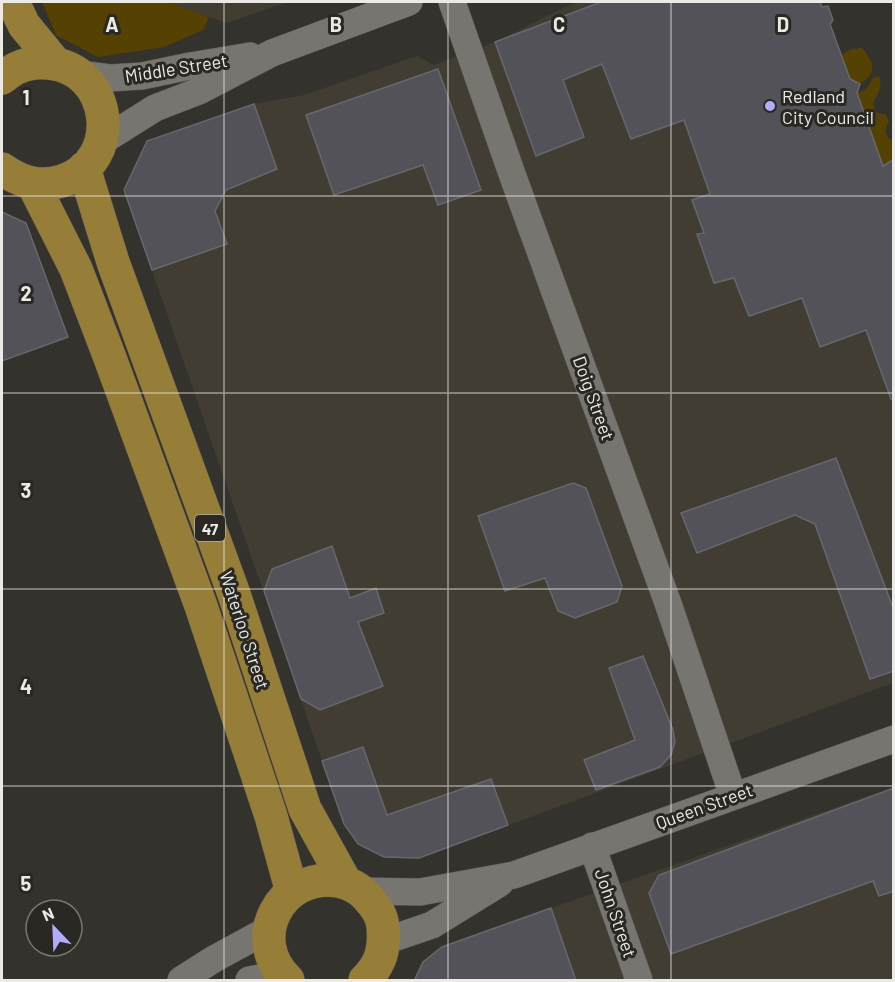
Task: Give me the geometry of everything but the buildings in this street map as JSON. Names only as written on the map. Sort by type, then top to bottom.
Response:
[{"type":"highway","name":"47","points":[[13,2],[24,25],[68,69],[93,88],[101,105],[104,123],[92,155]]},
{"type":"highway","points":[[2,78],[18,67],[37,62],[68,69]]},
{"type":"highway","points":[[2,169],[15,178],[33,184],[51,184],[69,178],[92,155]]},
{"type":"highway","name":"Waterloo Street","points":[[92,155],[113,262],[234,594],[304,809],[354,887]]},
{"type":"highway","name":"Waterloo Street","points":[[33,184],[76,269],[201,606],[271,816],[292,892]]},
{"type":"highway","points":[[285,977],[273,961],[269,945],[269,929],[273,915],[281,902],[292,892],[308,883],[327,879],[354,887]]},
{"type":"highway","name":"47","points":[[354,887],[375,904],[383,922],[376,967]]},
{"type":"street","name":"Middle Street","points":[[92,155],[155,108],[199,91],[272,53],[409,2]]},
{"type":"street","name":"Doig Street","points":[[452,2],[669,606],[733,796]]},
{"type":"street","name":"Middle Street","points":[[68,69],[110,78],[142,76],[272,53]]},
{"type":"street","name":"Queen Street","points":[[354,887],[420,892],[514,875],[894,739]]},
{"type":"street","name":"John Street","points":[[592,846],[639,981]]},
{"type":"street","name":"Queen Street","points":[[376,967],[432,925],[514,875]]},
{"type":"street","points":[[181,981],[214,959],[269,929]]},
{"type":"street","points":[[249,981],[285,977]]},
{"type":"shaded area","points":[[42,2],[168,2],[209,17],[203,30],[164,47],[98,57],[56,35]]},
{"type":"shaded area","points":[[168,2],[288,2],[226,23]]},
{"type":"shaded area","points":[[576,2],[642,2],[710,194],[692,201],[704,233],[883,166],[893,159],[893,683],[419,858],[384,857],[358,844],[344,824],[124,190],[147,141],[254,104],[304,95],[417,56],[434,65],[495,42]]},
{"type":"shaded area","points":[[862,48],[871,62],[872,71],[860,84],[850,79],[841,55],[852,49]]},
{"type":"shaded area","points":[[879,76],[880,87],[873,103],[876,112],[886,115],[889,121],[885,130],[889,139],[894,140],[893,159],[883,166],[857,93],[869,86],[873,78]]},
{"type":"shaded area","points":[[893,787],[893,980],[414,980],[423,962],[442,947]]},
{"type":"place","name":"Redland City Council","points":[[770,106]]}]
